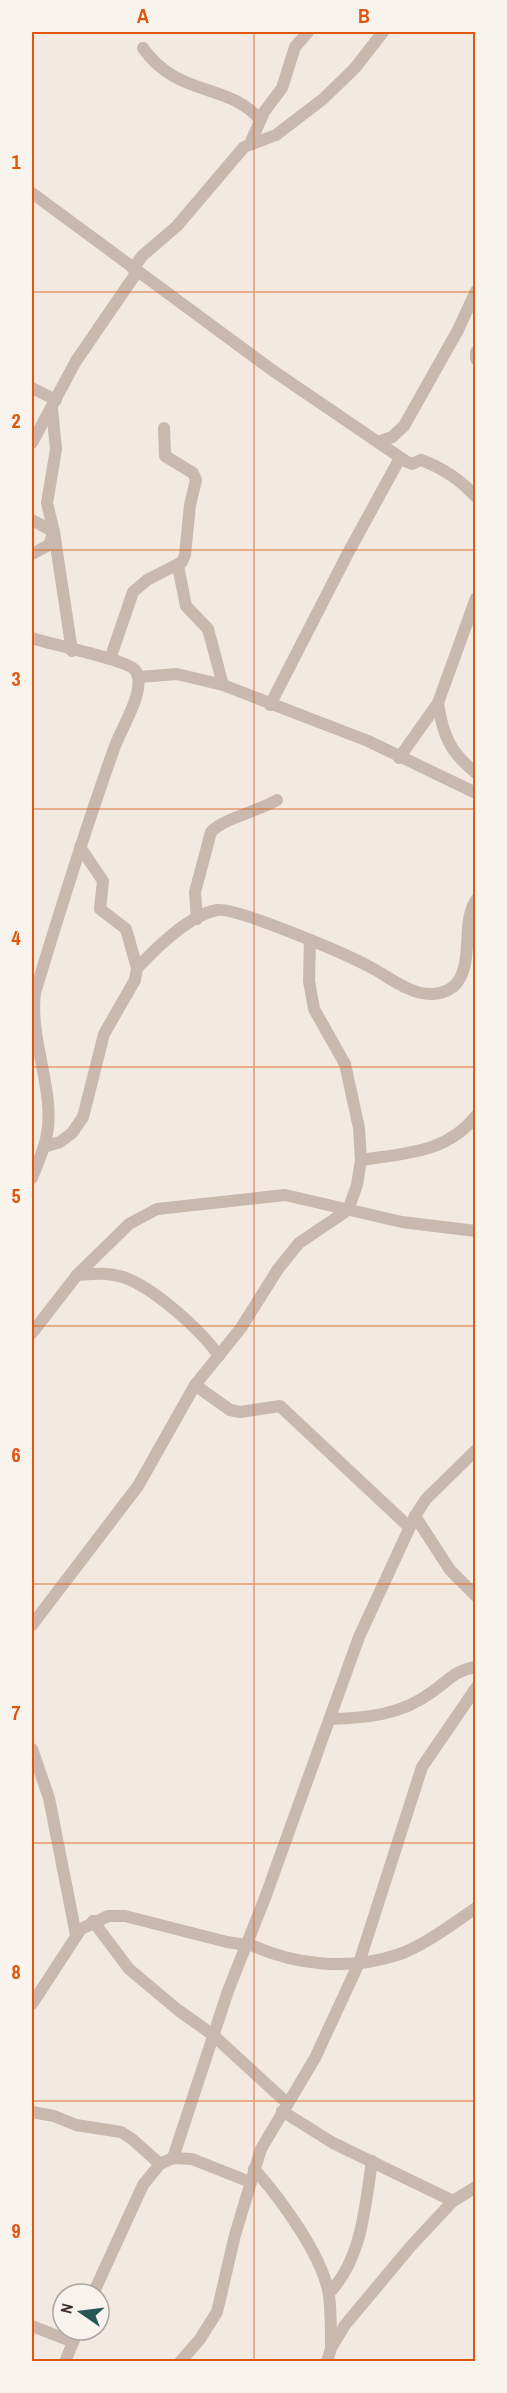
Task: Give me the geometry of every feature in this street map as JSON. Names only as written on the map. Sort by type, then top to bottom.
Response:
[{"type":"street","points":[[250,144],[260,120],[282,88],[295,47],[308,32]]},
{"type":"street","points":[[32,443],[90,338],[142,256],[177,226],[231,160],[250,144],[276,135],[323,99],[355,68],[382,33]]},
{"type":"street","points":[[143,48],[155,65],[165,73],[190,86],[234,101],[254,112],[260,120]]},
{"type":"street","points":[[32,193],[135,270],[400,458],[410,464],[421,460],[443,469],[463,482],[476,497]]},
{"type":"street","points":[[378,442],[392,437],[404,426],[458,330],[476,291]]},
{"type":"street","points":[[476,352],[476,359]]},
{"type":"street","points":[[32,388],[54,405],[56,449],[47,503],[54,532],[72,651]]},
{"type":"street","points":[[110,659],[133,592],[147,580],[178,566],[185,555],[190,505],[196,480],[193,473],[165,456],[164,428]]},
{"type":"street","points":[[270,705],[400,458]]},
{"type":"street","points":[[32,520],[54,532]]},
{"type":"street","points":[[32,554],[49,545],[54,532]]},
{"type":"street","points":[[178,566],[186,606],[208,629],[224,685]]},
{"type":"street","points":[[399,758],[438,703],[476,598]]},
{"type":"street","points":[[32,638],[72,651],[127,663],[139,677],[139,688],[80,847],[35,993],[34,1036],[48,1110],[32,1178]]},
{"type":"street","points":[[139,677],[177,674],[224,685],[270,705],[368,741],[399,758],[476,793]]},
{"type":"street","points":[[438,703],[441,725],[455,756],[476,773]]},
{"type":"street","points":[[197,919],[195,892],[211,832],[216,825],[250,814],[277,800]]},
{"type":"street","points":[[80,847],[103,881],[100,909],[126,929],[138,968]]},
{"type":"street","points":[[39,1152],[66,1138],[83,1117],[104,1034],[135,980],[138,968],[160,943],[197,919],[215,910],[228,911],[349,956],[412,990],[431,995],[442,993],[458,981],[465,960],[469,916],[476,900]]},
{"type":"street","points":[[32,1625],[138,1486],[195,1385],[253,1310],[278,1269],[299,1243],[348,1210],[357,1185],[361,1160],[354,1097],[345,1064],[314,1009],[309,981],[310,940]]},
{"type":"street","points":[[361,1160],[438,1146],[457,1136],[476,1116]]},
{"type":"street","points":[[32,1333],[77,1275],[129,1224],[157,1209],[191,1203],[285,1195],[402,1222],[476,1231]]},
{"type":"street","points":[[77,1275],[104,1273],[136,1282],[205,1336],[219,1356]]},
{"type":"street","points":[[195,1385],[230,1410],[240,1412],[280,1406],[412,1521],[450,1570],[476,1596]]},
{"type":"street","points":[[173,2158],[213,2035],[359,1637],[412,1521],[426,1499],[476,1450]]},
{"type":"street","points":[[330,1719],[385,1715],[433,1692],[450,1675],[476,1666]]},
{"type":"street","points":[[180,2361],[200,2339],[217,2312],[250,2182],[261,2149],[315,2058],[359,1963],[422,1767],[476,1688]]},
{"type":"street","points":[[32,1749],[49,1798],[76,1935]]},
{"type":"street","points":[[32,2004],[76,1935],[93,1921],[108,1916],[125,1916],[227,1942],[247,1944],[267,1953],[341,1966],[401,1953],[442,1931],[476,1908]]},
{"type":"street","points":[[93,1921],[129,1969],[178,2010],[213,2035],[284,2107],[333,2143],[453,2201]]},
{"type":"street","points":[[32,2112],[54,2116],[76,2125],[121,2132],[160,2164]]},
{"type":"street","points":[[99,2282],[143,2185],[160,2164],[173,2158],[192,2159],[250,2182]]},
{"type":"street","points":[[329,2293],[342,2280],[351,2259],[364,2217],[372,2161]]},
{"type":"street","points":[[254,2169],[278,2195],[297,2224],[323,2275],[329,2293],[331,2348]]},
{"type":"street","points":[[327,2361],[331,2348],[345,2325],[453,2201],[476,2187]]},
{"type":"street","points":[[32,2326],[51,2330]]},
{"type":"street","points":[[65,2361],[73,2342]]}]
